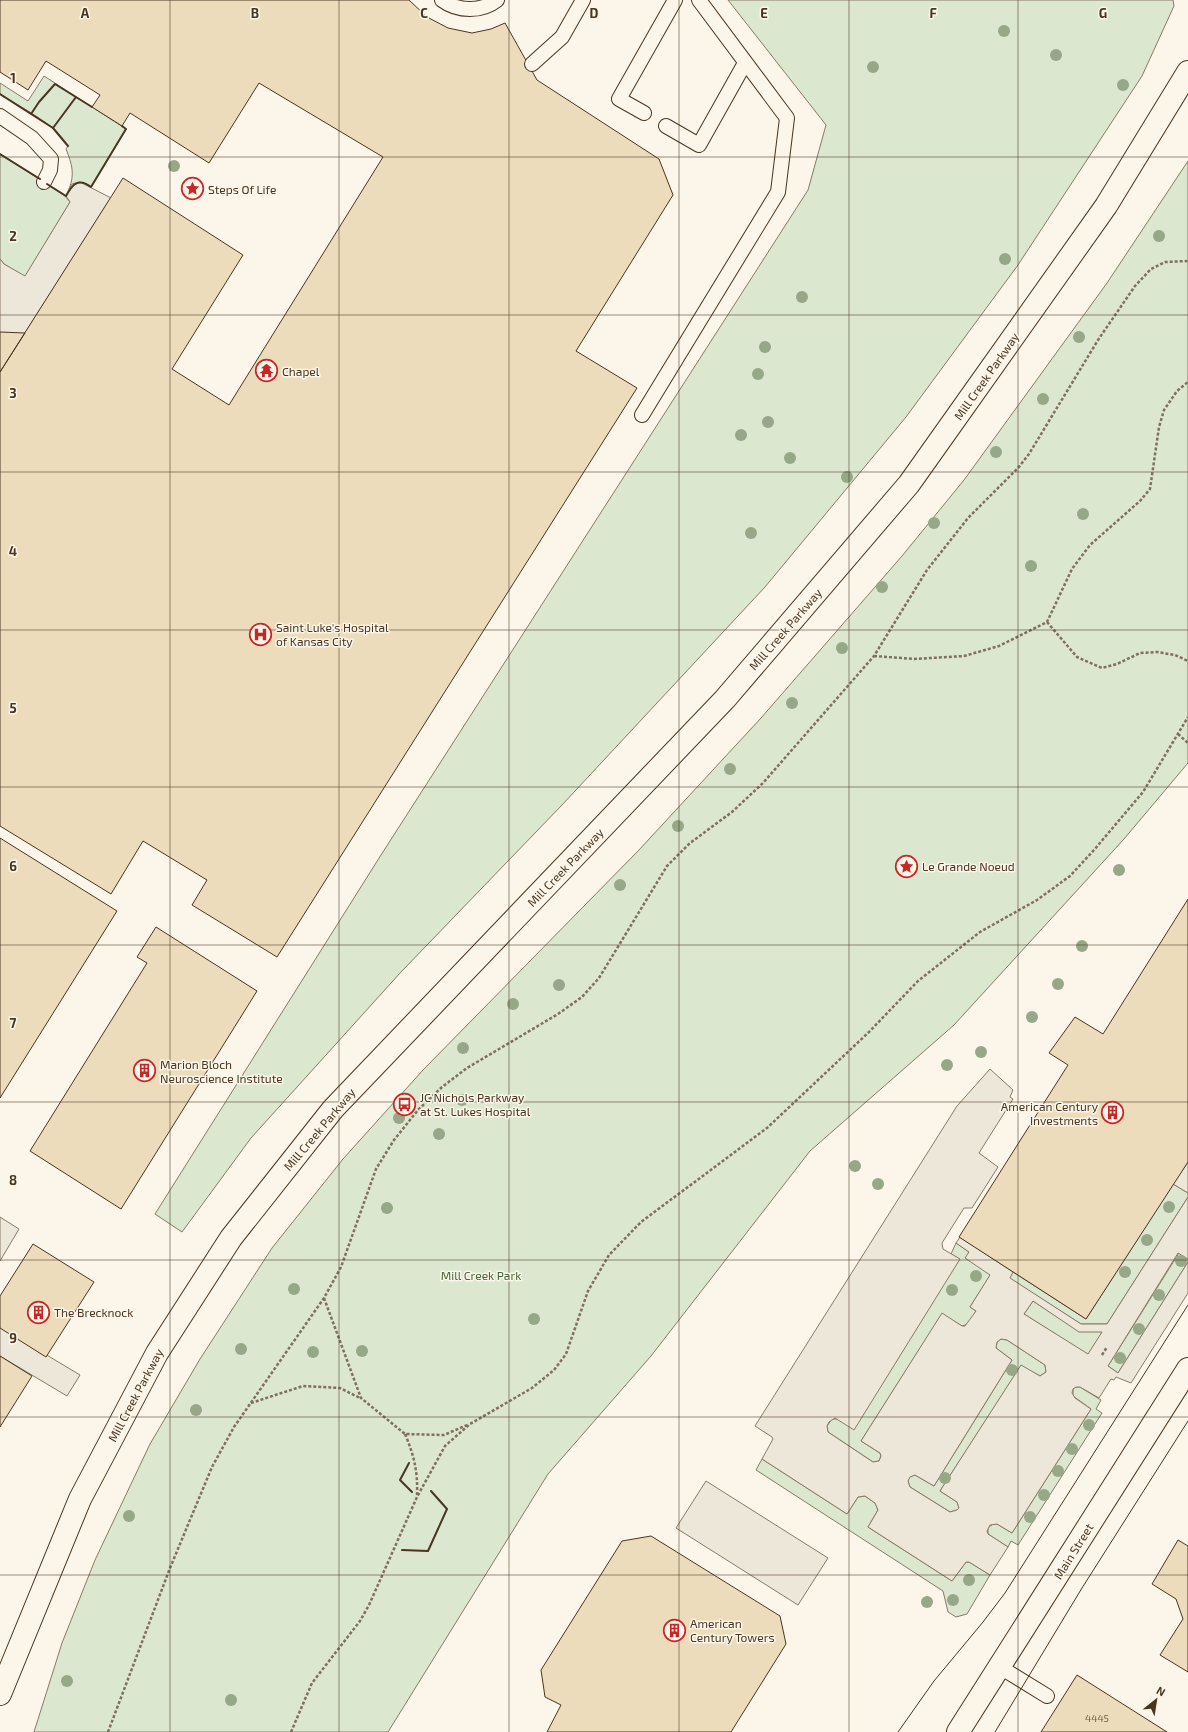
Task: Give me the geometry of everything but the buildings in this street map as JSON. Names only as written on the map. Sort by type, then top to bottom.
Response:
[{"type":"main road","name":"Mill Creek Parkway","points":[[0,1694],[80,1499],[157,1353],[231,1238],[333,1109],[725,699],[909,484],[1106,206],[1188,72]]},
{"type":"main road","name":"Main Street","points":[[958,1732],[1000,1668],[1188,1369]]},
{"type":"lane","points":[[442,0],[462,9],[478,9],[497,0]]},
{"type":"lane","points":[[532,64],[562,37],[583,0]]},
{"type":"lane","points":[[644,113],[619,99],[675,0]]},
{"type":"lane","points":[[642,415],[778,192],[787,118],[699,0]]},
{"type":"lane","points":[[666,126],[699,145],[745,63]]},
{"type":"lane","points":[[0,116],[32,138],[51,159],[50,170],[44,182]]},
{"type":"lane","points":[[1000,1668],[1047,1696]]},
{"type":"path","points":[[108,1732],[203,1485],[234,1427],[324,1298],[341,1267],[376,1169],[394,1140],[418,1110],[442,1087],[467,1068],[558,1014],[582,997],[599,978],[622,944],[667,866],[690,843],[732,812],[763,783],[874,656],[927,570],[968,518],[1018,468],[1029,454],[1102,334],[1135,286],[1151,270],[1166,262],[1188,261]]},
{"type":"path","points":[[874,656],[914,659],[964,656],[1000,646],[1047,622],[1072,569],[1090,545],[1140,501],[1150,489],[1159,427],[1164,410],[1177,391],[1188,382]]},
{"type":"path","points":[[1047,622],[1077,657],[1102,668],[1117,664],[1140,653],[1157,652],[1175,655],[1188,661]]},
{"type":"path","points":[[405,1434],[444,1435],[470,1424],[532,1388],[554,1370],[566,1354],[588,1291],[609,1255],[641,1222],[767,1128],[848,1052],[924,976],[980,932],[1038,900],[1070,876],[1143,792],[1188,716]]},
{"type":"path","points":[[1178,734],[1188,743]]},
{"type":"path","points":[[324,1298],[361,1398]]},
{"type":"path","points":[[1102,1355],[1107,1347]]},
{"type":"path","points":[[251,1404],[303,1386],[340,1388],[361,1398],[405,1434],[415,1457],[418,1476],[417,1497]]},
{"type":"path","points":[[291,1732],[312,1683],[360,1621],[369,1605],[417,1497],[445,1446],[470,1424]]},
{"type":"green space","points":[[728,0],[1173,0],[1174,6],[1142,76],[1018,265],[906,417],[765,587],[562,805],[401,972],[251,1138],[182,1232],[155,1214],[381,855],[808,190],[826,125]]},
{"type":"green space","points":[[44,76],[126,129],[91,187],[87,184],[73,184],[69,189],[72,179],[71,164],[66,149],[68,146],[62,137],[46,123],[0,94],[0,83],[28,101]]},
{"type":"green space","points":[[0,154],[65,196],[70,202],[25,277],[4,264],[0,259]]},
{"type":"green space","name":"Mill Creek Park","points":[[1188,161],[1188,763],[1124,839],[954,1025],[810,1151],[651,1356],[548,1474],[388,1732],[34,1732],[62,1643],[95,1560],[150,1444],[200,1359],[272,1248],[343,1159],[423,1070],[638,851],[761,718],[902,556],[964,480],[1107,283]]},
{"type":"green space","points":[[1173,1184],[1188,1193],[1188,1197],[1107,1324],[1081,1324],[1009,1278],[1013,1272],[1086,1319]]},
{"type":"green space","points":[[956,1243],[969,1252],[966,1258],[991,1274],[970,1307],[976,1311],[968,1324],[962,1326],[942,1314],[861,1441],[880,1453],[881,1456],[879,1461],[873,1462],[828,1432],[827,1426],[832,1419],[837,1419],[959,1259],[951,1254]]},
{"type":"green space","points":[[1179,1253],[1188,1259],[1188,1262],[1118,1373],[1108,1366]]},
{"type":"green space","points":[[1033,1301],[1079,1331],[1103,1331],[1088,1355],[1024,1314]]},
{"type":"green space","points":[[1001,1339],[1007,1340],[1045,1365],[1046,1372],[1040,1376],[1021,1366],[940,1491],[957,1502],[959,1508],[950,1512],[910,1487],[908,1481],[909,1477],[915,1475],[934,1486],[1012,1360],[996,1348],[997,1342]]},
{"type":"green space","points":[[1080,1387],[1101,1400],[1096,1409],[1102,1413],[1018,1545],[1011,1541],[1008,1547],[988,1534],[988,1528],[993,1524],[997,1524],[1012,1533],[1091,1409],[1073,1396],[1073,1389]]},
{"type":"green space","points":[[762,1459],[847,1514],[858,1497],[865,1496],[875,1503],[878,1510],[868,1527],[952,1581],[966,1562],[969,1562],[990,1575],[967,1614],[956,1617],[948,1612],[943,1591],[756,1470]]},
{"type":"shaded area","points":[[80,182],[111,198],[0,372],[0,259],[4,264],[25,276],[70,202],[66,196],[69,189],[72,184]]},
{"type":"shaded area","points":[[990,1069],[1013,1090],[1010,1097],[1013,1099],[979,1153],[998,1167],[972,1208],[964,1208],[942,1243],[943,1249],[960,1259],[854,1430],[835,1418],[829,1422],[827,1426],[828,1432],[873,1462],[879,1461],[881,1456],[880,1453],[861,1441],[942,1313],[962,1326],[965,1326],[976,1311],[970,1307],[990,1275],[965,1258],[969,1252],[956,1243],[960,1237],[1013,1272],[1010,1278],[1081,1324],[1107,1324],[1188,1197],[1188,1259],[1178,1253],[1108,1366],[1118,1373],[1188,1262],[1188,1293],[1131,1383],[1116,1377],[1114,1380],[1111,1379],[1099,1398],[1080,1387],[1073,1389],[1072,1393],[1075,1398],[1091,1409],[1012,1533],[997,1524],[990,1525],[987,1531],[988,1534],[1008,1547],[990,1575],[969,1562],[966,1562],[952,1581],[868,1527],[878,1510],[875,1503],[865,1496],[858,1497],[847,1514],[762,1459],[773,1439],[755,1426],[957,1106]],"holes":[[[1033,1301],[1079,1332],[1102,1332],[1088,1354],[1024,1314]],[[1001,1339],[1007,1340],[1045,1365],[1046,1372],[1040,1376],[1021,1365],[940,1491],[957,1502],[959,1508],[950,1512],[910,1487],[908,1481],[910,1477],[915,1475],[934,1486],[1012,1360],[996,1348],[997,1342]]]},
{"type":"shaded area","points":[[1188,1162],[1188,1193],[1173,1184]]},
{"type":"shaded area","points":[[0,1217],[19,1229],[0,1261]]},
{"type":"shaded area","points":[[0,1327],[80,1375],[67,1396],[0,1356]]},
{"type":"shaded area","points":[[706,1481],[828,1558],[798,1605],[676,1528]]},
{"type":"tram line","points":[[898,1732],[934,1681],[1005,1593],[1188,1305]]},
{"type":"tram line","points":[[995,1732],[1082,1588],[1188,1421]]},
{"type":"wall","points":[[31,114],[39,102],[55,84],[92,107]]},
{"type":"wall","points":[[0,94],[53,128],[76,97]]},
{"type":"wall","points":[[47,184],[66,196],[76,184],[82,183],[91,187],[126,129],[122,126]]},
{"type":"wall","points":[[53,128],[68,146]]},
{"type":"wall","points":[[0,154],[40,179]]},
{"type":"wall","points":[[409,1463],[400,1480],[412,1492]]},
{"type":"wall","points":[[402,1550],[428,1551],[447,1509],[431,1491]]},
{"type":"place","name":"Steps Of Life","points":[[193,189]]},
{"type":"place","name":"Chapel","points":[[267,371]]},
{"type":"place","name":"Saint Luke's Hospital of Kansas City","points":[[261,634]]},
{"type":"place","name":"Le Grande Noeud","points":[[906,866]]},
{"type":"place","name":"Marion Bloch Neuroscience Institute","points":[[144,1071]]},
{"type":"place","name":"JC Nichols Parkway at St. Lukes Hospital","points":[[404,1104]]},
{"type":"place","name":"American Century Investments","points":[[1113,1113]]},
{"type":"place","name":"The Brecknock","points":[[38,1312]]},
{"type":"place","name":"American Century Towers","points":[[674,1630]]}]
